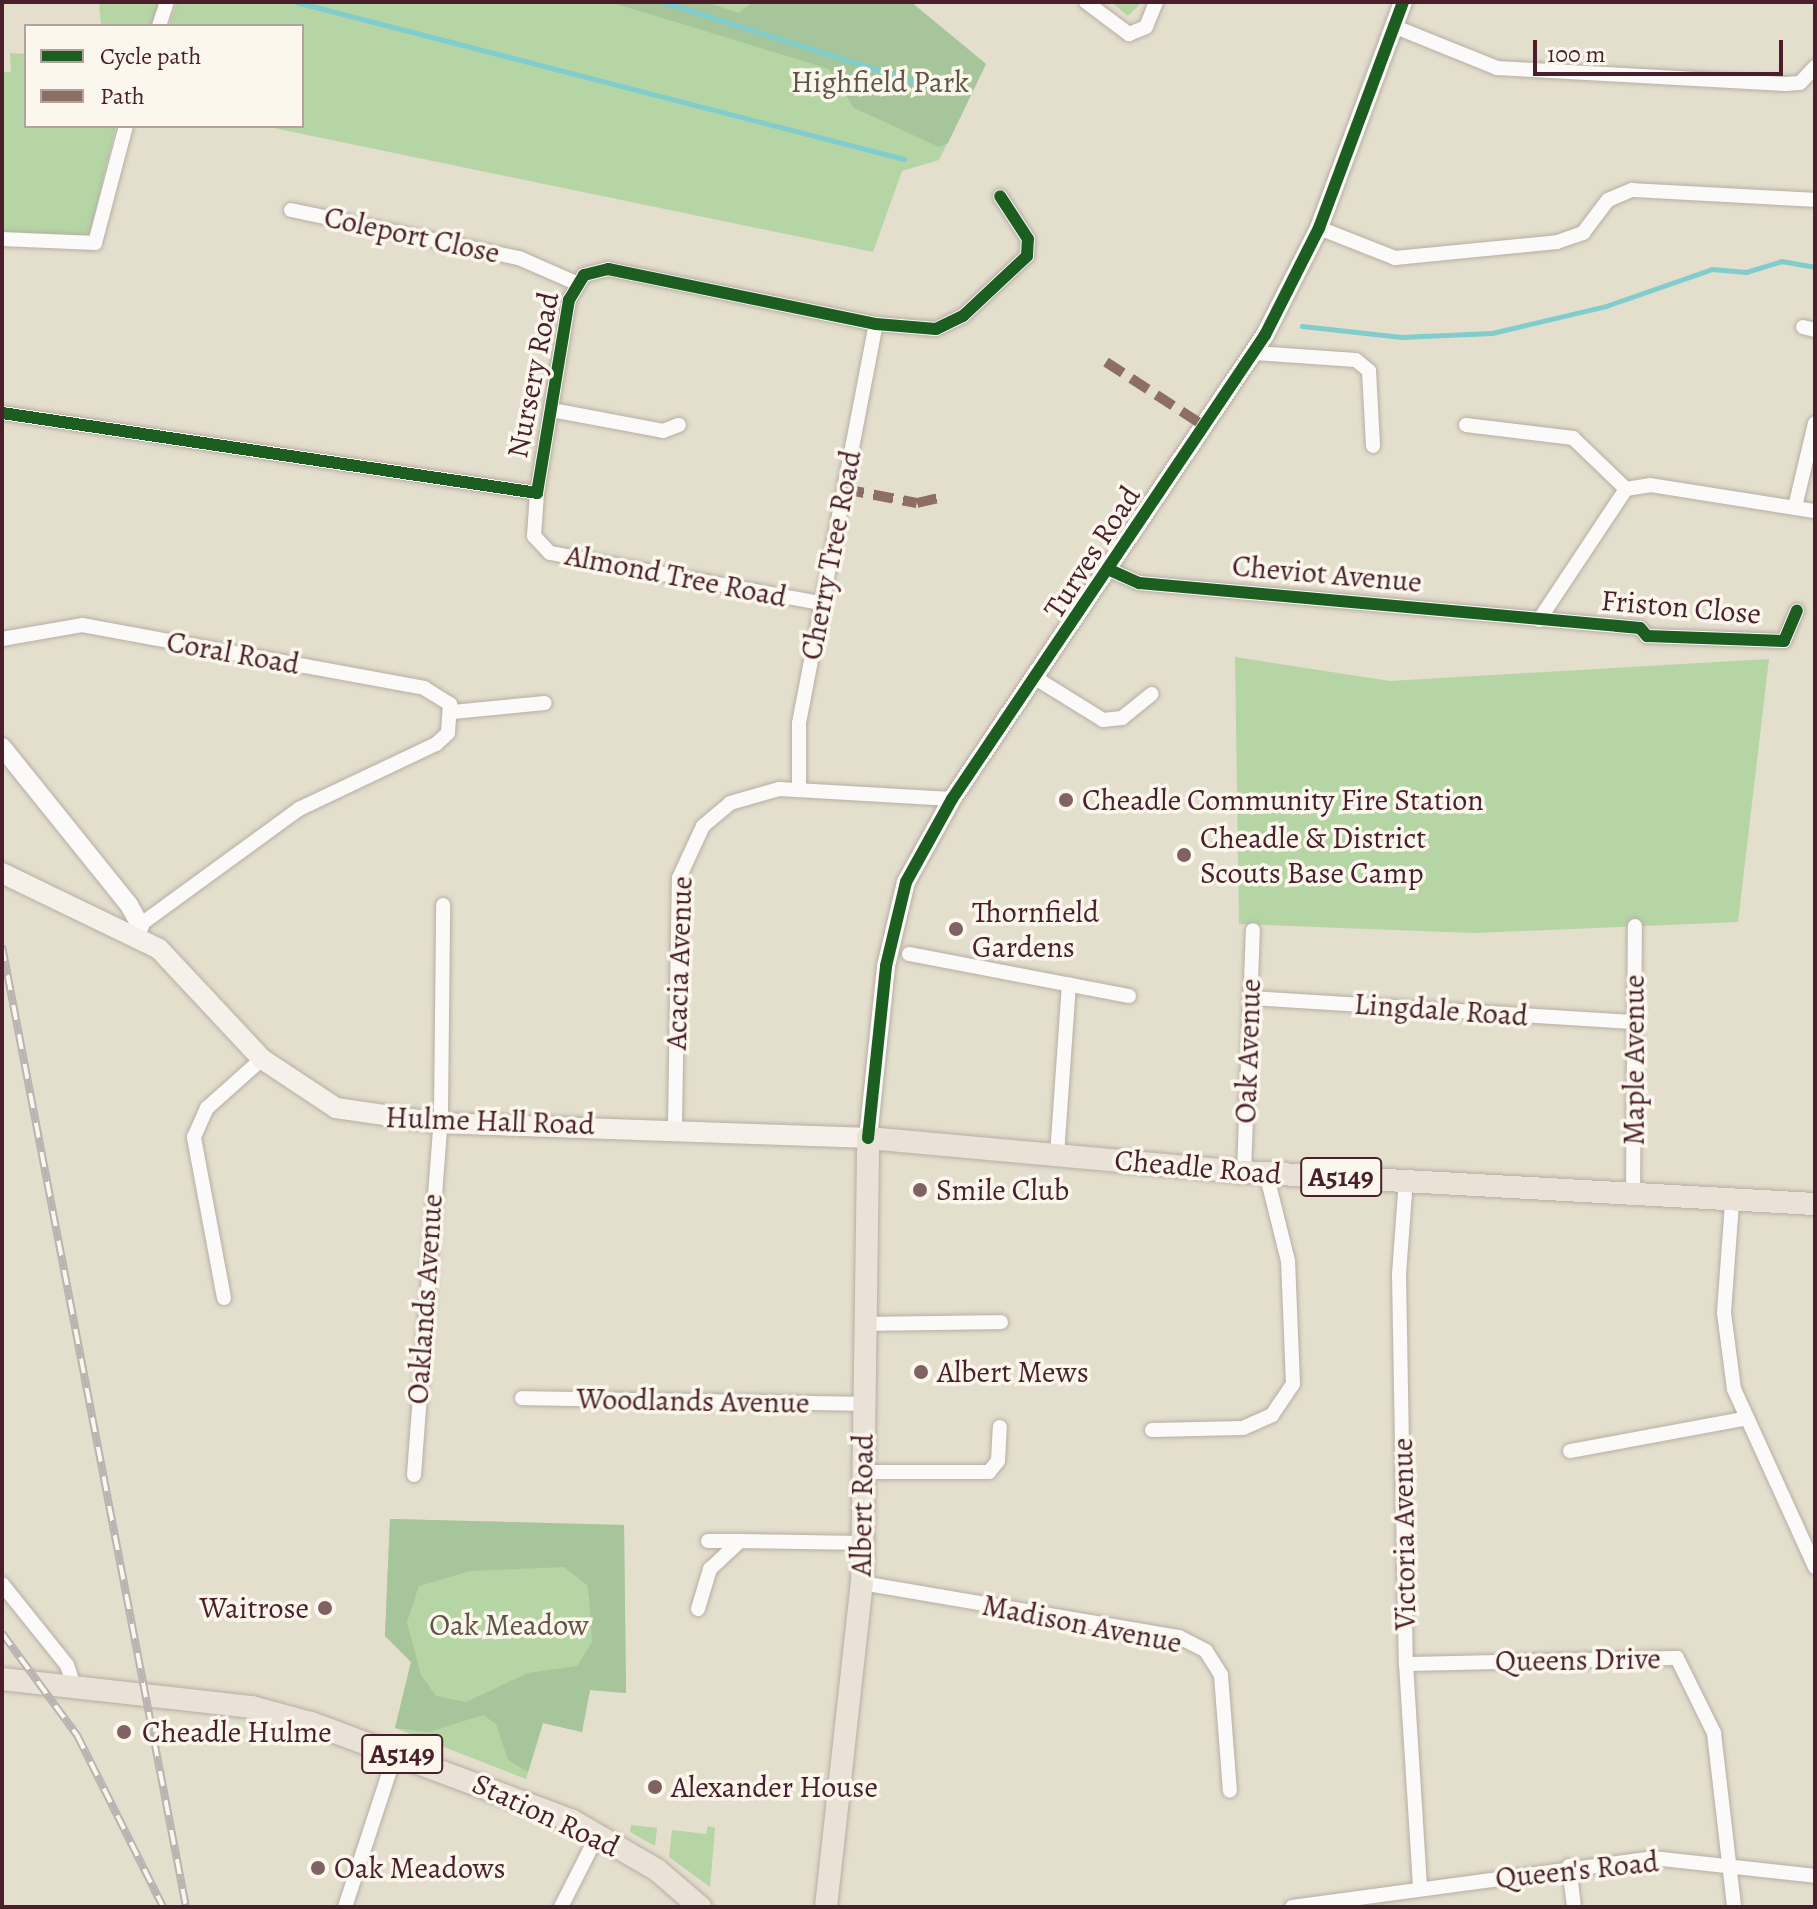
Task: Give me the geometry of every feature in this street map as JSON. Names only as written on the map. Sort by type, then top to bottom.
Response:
[{"type":"main road","name":"Hulme Hall Road","points":[[2,873],[138,930],[262,1059],[336,1108],[439,1123],[675,1126],[868,1138]]},
{"type":"main road","name":"Cheadle Road","points":[[868,1138],[1255,1173],[1406,1179],[1732,1203],[1815,1204]]},
{"type":"main road","name":"Albert Road","points":[[826,1907],[862,1583],[868,1138]]},
{"type":"main road","name":"Station Road","points":[[2,1679],[252,1707],[396,1752],[597,1836],[657,1870],[700,1907]]},
{"type":"main road","name":"Albert Road","points":[[831,1870],[838,1907]]},
{"type":"main road","points":[[808,1907],[831,1870]]},
{"type":"street","points":[[160,24],[167,2]]},
{"type":"street","points":[[1086,2],[1120,29],[1138,33],[1156,2]]},
{"type":"street","name":"Turves Road","points":[[868,1138],[899,910],[906,882],[952,799],[1112,571],[1255,353],[1319,228],[1403,2]]},
{"type":"street","points":[[1393,26],[1497,68],[1785,84],[1812,71]]},
{"type":"street","points":[[2,239],[95,243],[125,128]]},
{"type":"street","points":[[1319,228],[1395,258],[1557,242],[1583,233],[1608,200],[1632,190],[1815,200]]},
{"type":"street","name":"Nursery Road","points":[[2,413],[537,493],[576,283],[608,269],[876,324],[920,330],[950,324],[1027,256],[1028,239],[1000,196]]},
{"type":"street","name":"Coleport Close","points":[[291,210],[519,258],[576,283]]},
{"type":"street","name":"Cherry Tree Road","points":[[799,788],[799,723],[876,324]]},
{"type":"street","points":[[1255,353],[1356,360],[1369,371],[1373,446]]},
{"type":"street","points":[[552,410],[663,431],[679,425]]},
{"type":"street","points":[[1795,507],[1815,423]]},
{"type":"street","points":[[1466,425],[1573,438],[1626,489]]},
{"type":"street","points":[[1539,620],[1626,489],[1650,485],[1815,511]]},
{"type":"street","name":"Almond Tree Road","points":[[537,493],[534,536],[550,553],[820,603]]},
{"type":"street","name":"Cheviot Avenue","points":[[1112,571],[1139,583],[1539,620]]},
{"type":"street","name":"Friston Close","points":[[1539,620],[1640,628],[1647,636],[1784,641],[1797,611]]},
{"type":"street","name":"Coral Road","points":[[2,639],[82,625],[435,690],[453,712]]},
{"type":"street","points":[[1037,679],[1103,720],[1122,718],[1152,694]]},
{"type":"street","points":[[2,747],[138,930],[299,809],[436,744],[448,733],[453,712],[545,703]]},
{"type":"street","name":"Acacia Avenue","points":[[675,1126],[684,859],[703,826],[730,803],[799,788],[952,799]]},
{"type":"street","name":"Oaklands Avenue","points":[[414,1475],[439,1123],[443,905]]},
{"type":"street","name":"Maple Avenue","points":[[1633,1195],[1635,926]]},
{"type":"street","name":"Oak Avenue","points":[[1152,1430],[1243,1428],[1272,1415],[1293,1384],[1288,1261],[1255,1173],[1250,998],[1253,930]]},
{"type":"street","points":[[909,954],[1129,996]]},
{"type":"street","points":[[1057,1155],[1069,984]]},
{"type":"street","name":"Lingdale Road","points":[[1250,998],[1633,1022]]},
{"type":"street","points":[[224,1298],[194,1137],[207,1108],[262,1059]]},
{"type":"street","name":"Victoria Avenue","points":[[1406,1179],[1399,1274],[1406,1664],[1420,1889]]},
{"type":"street","points":[[1732,1203],[1724,1313],[1742,1419],[1815,1567]]},
{"type":"street","points":[[866,1324],[1001,1322]]},
{"type":"street","name":"Woodlands Avenue","points":[[522,1398],[863,1404]]},
{"type":"street","points":[[1570,1451],[1742,1419]]},
{"type":"street","points":[[864,1472],[989,1472],[998,1461],[1000,1427]]},
{"type":"street","points":[[708,1541],[862,1543]]},
{"type":"street","points":[[698,1609],[710,1569],[740,1541]]},
{"type":"street","name":"Madison Avenue","points":[[862,1583],[1179,1637],[1206,1651],[1221,1675],[1230,1791]]},
{"type":"street","points":[[2,1584],[67,1665],[74,1686]]},
{"type":"street","name":"Queens Drive","points":[[1406,1664],[1677,1658],[1714,1733],[1732,1865]]},
{"type":"street","points":[[345,1907],[396,1752]]},
{"type":"street","points":[[561,1907],[597,1836]]},
{"type":"street","name":"Queen's Road","points":[[1292,1907],[1569,1866],[1653,1858],[1815,1876]]},
{"type":"street","points":[[1732,1865],[1734,1907]]},
{"type":"street","points":[[1569,1866],[1574,1907]]},
{"type":"green space","points":[[99,2],[160,2],[153,24],[101,24]]},
{"type":"green space","name":"Highfield Park","points":[[177,2],[911,2],[986,64],[939,160],[902,171],[873,252],[274,128],[304,128],[304,24],[170,24]]},
{"type":"green space","name":"Highfield Park","points":[[610,2],[706,2],[739,13],[753,2],[911,2],[986,64],[948,143],[939,147],[854,108],[829,69]]},
{"type":"green space","points":[[1111,2],[1142,2],[1128,16]]},
{"type":"green space","points":[[10,53],[24,54],[24,128],[116,128],[89,237],[2,232],[2,72],[11,72]]},
{"type":"green space","points":[[1235,657],[1390,681],[1769,659],[1738,922],[1474,933],[1239,924]]},
{"type":"green space","name":"Oak Meadow","points":[[390,1519],[624,1525],[626,1693],[590,1690],[582,1732],[543,1723],[526,1779],[395,1728],[411,1662],[385,1636]]},
{"type":"green space","points":[[390,1519],[624,1525],[626,1693],[590,1690],[582,1732],[543,1723],[528,1772],[508,1760],[496,1724],[483,1715],[429,1732],[395,1728],[411,1662],[385,1636]],"holes":[[[564,1567],[587,1585],[592,1642],[577,1666],[528,1673],[466,1702],[436,1696],[421,1675],[407,1622],[419,1586],[470,1571]]]},
{"type":"green space","points":[[631,1825],[657,1828],[655,1846],[630,1832]]},
{"type":"green space","points":[[708,1826],[715,1828],[710,1887],[669,1857],[672,1830],[706,1834]]},
{"type":"waterway","points":[[296,2],[904,159]]},
{"type":"waterway","points":[[663,2],[942,90]]},
{"type":"waterway","points":[[1302,326],[1401,337],[1492,333],[1606,306],[1712,269],[1746,272],[1781,261],[1815,267]]},
{"type":"railway","points":[[2,946],[186,1907]]},
{"type":"railway","points":[[2,1633],[77,1735],[163,1907]]},
{"type":"marked path","points":[[1106,362],[1204,426]]},
{"type":"marked path","points":[[844,489],[917,503],[944,497]]},
{"type":"cycle path","points":[[868,1138],[886,966],[906,882],[952,799],[1265,335],[1319,228],[1403,2]]},
{"type":"cycle path","points":[[2,413],[537,493],[569,300],[584,275],[608,269],[876,324],[936,329],[963,316],[1027,256],[1028,239],[1000,196]]},
{"type":"cycle path","points":[[1112,571],[1139,583],[1640,628],[1647,636],[1784,641],[1797,611]]},
{"type":"place","name":"Cheadle Community Fire Station","points":[[1066,800]]},
{"type":"place","name":"Cheadle & District Scouts Base Camp","points":[[1184,855]]},
{"type":"place","name":"Thornfield Gardens","points":[[956,929]]},
{"type":"place","name":"Smile Club","points":[[920,1190]]},
{"type":"place","name":"Albert Mews","points":[[921,1372]]},
{"type":"place","name":"Waitrose","points":[[325,1608]]},
{"type":"place","name":"Cheadle Hulme","points":[[124,1732]]},
{"type":"place","name":"Alexander House","points":[[655,1787]]},
{"type":"place","name":"Oak Meadows","points":[[318,1868]]}]
